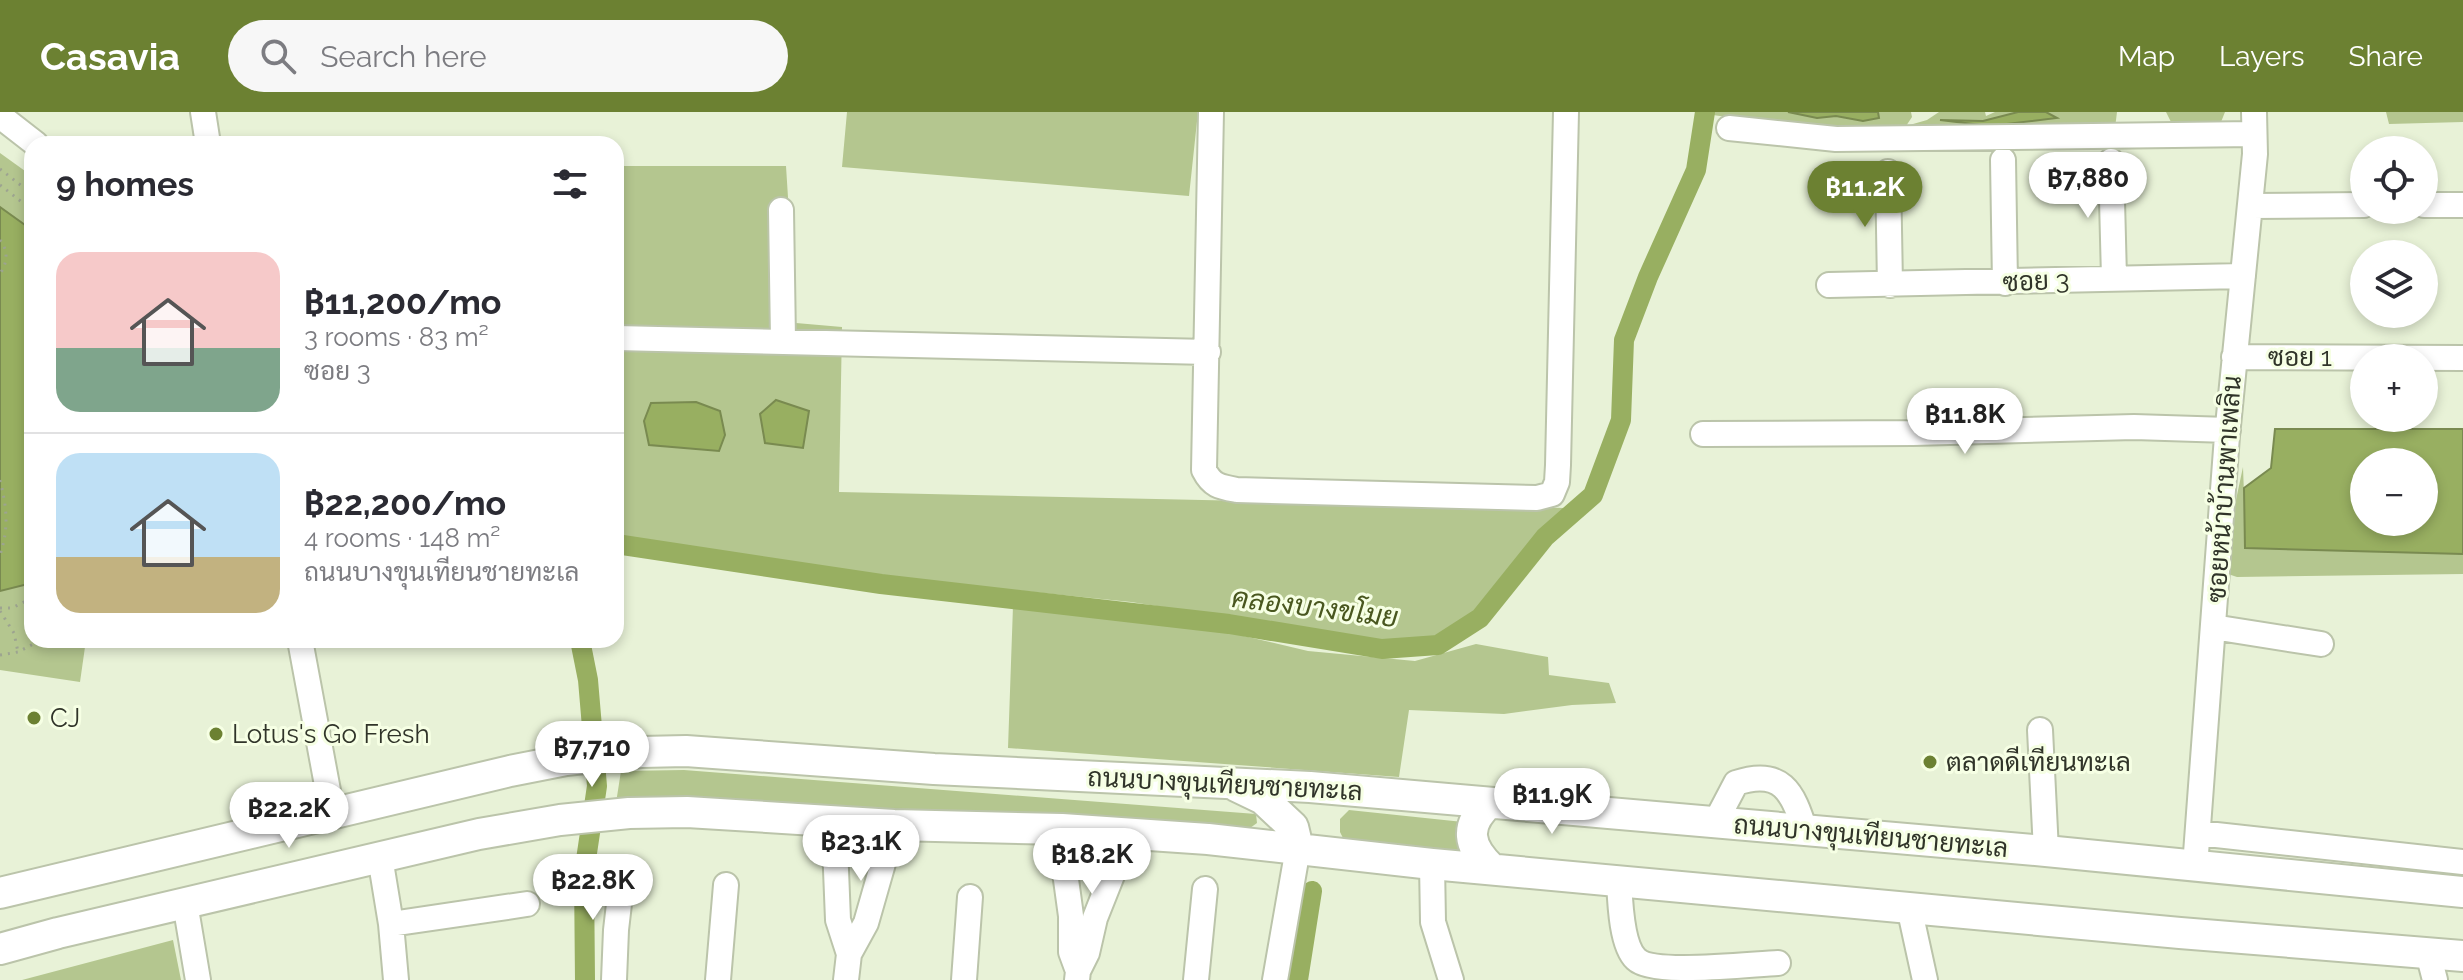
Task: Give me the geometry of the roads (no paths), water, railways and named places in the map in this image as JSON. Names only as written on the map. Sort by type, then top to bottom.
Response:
[{"type":"main road","name":"ถนนบางขุนเทียนชายทะเล","points":[[0,893],[332,812],[566,760],[686,751],[934,769],[1310,787],[2046,851],[2459,891]]},
{"type":"main road","points":[[1231,783],[1263,799],[1293,827],[1298,848]]},
{"type":"main road","points":[[1489,803],[1479,812],[1471,839],[1476,851],[1491,868]]},
{"type":"main road","name":"ถนนบางขุนเทียนชายทะเล","points":[[0,949],[479,834],[560,820],[629,813],[687,812],[894,825],[1062,829],[1208,839],[1432,864],[1909,907],[2432,967],[2463,956]]},
{"type":"street","points":[[203,112],[207,136]]},
{"type":"street","points":[[1211,112],[1204,470],[1217,487],[1537,498],[1552,494],[1558,465],[1566,112]]},
{"type":"street","points":[[0,116],[26,136]]},
{"type":"street","points":[[1729,128],[1836,139],[2093,135],[2191,137],[2254,123]]},
{"type":"street","name":"ซอยหน้าบ้านพาเพลิน","points":[[2195,867],[2234,357],[2251,206],[2254,123]]},
{"type":"street","points":[[2003,160],[2005,283]]},
{"type":"street","points":[[2111,161],[2114,278]]},
{"type":"street","points":[[1888,172],[1890,285]]},
{"type":"street","points":[[2251,206],[2350,205]]},
{"type":"street","points":[[2438,205],[2463,205]]},
{"type":"street","points":[[781,210],[783,340]]},
{"type":"street","name":"ซอย 3","points":[[1829,285],[2243,276]]},
{"type":"street","points":[[624,338],[1208,352]]},
{"type":"street","name":"ซอย 1","points":[[2234,357],[2463,358]]},
{"type":"street","points":[[1703,434],[1913,433],[2134,427],[2228,430]]},
{"type":"street","points":[[2213,627],[2321,644]]},
{"type":"street","points":[[301,648],[332,812]]},
{"type":"street","points":[[2040,730],[2046,851]]},
{"type":"street","points":[[1715,823],[1736,783],[1767,777],[1775,779],[1790,794],[1805,831]]},
{"type":"street","points":[[834,820],[838,920],[849,954]]},
{"type":"street","points":[[846,980],[849,954],[866,923],[894,825]]},
{"type":"street","points":[[1062,829],[1071,916],[1071,952],[1078,976]]},
{"type":"street","points":[[2198,833],[2460,861],[2459,891]]},
{"type":"street","points":[[1078,976],[1095,918],[1128,835]]},
{"type":"street","points":[[1275,980],[1298,848]]},
{"type":"street","points":[[2343,880],[2348,850]]},
{"type":"street","points":[[380,857],[396,980]]},
{"type":"street","points":[[1432,864],[1433,922],[1451,980]]},
{"type":"street","points":[[614,980],[623,869]]},
{"type":"street","points":[[837,880],[877,884]]},
{"type":"street","points":[[1619,880],[1626,937],[1634,958],[1646,966],[1666,969],[1778,963]]},
{"type":"street","points":[[718,980],[726,885]]},
{"type":"street","points":[[1067,888],[1105,892]]},
{"type":"street","points":[[1196,980],[1205,889]]},
{"type":"street","points":[[964,980],[970,897]]},
{"type":"street","points":[[185,903],[198,980]]},
{"type":"street","points":[[391,924],[527,904]]},
{"type":"street","points":[[1909,907],[1925,980]]},
{"type":"waterway","name":"คลองบางขโมย","points":[[624,545],[881,584],[1229,624],[1382,649],[1438,645],[1480,618],[1545,537],[1593,495],[1621,420],[1624,340],[1648,277],[1696,170],[1705,112]]},
{"type":"waterway","name":"คลองบางขโมย","points":[[582,648],[588,680],[597,786],[584,873],[585,980]]},
{"type":"waterway","points":[[1298,980],[1312,891]]},
{"type":"place","name":"CJ","points":[[34,718]]},
{"type":"place","name":"Lotus's Go Fresh","points":[[216,734]]},
{"type":"place","name":"ตลาดดีเทียนทะเล","points":[[1930,762]]}]
